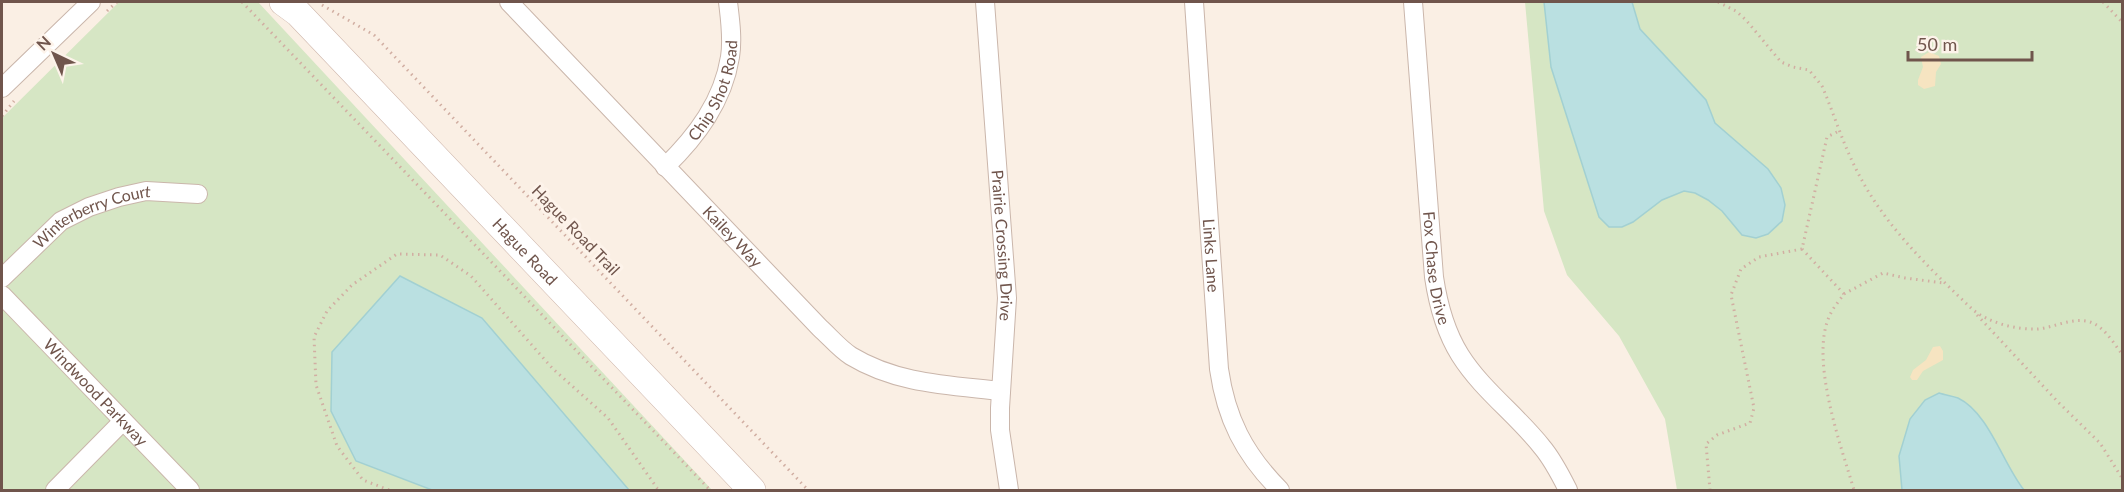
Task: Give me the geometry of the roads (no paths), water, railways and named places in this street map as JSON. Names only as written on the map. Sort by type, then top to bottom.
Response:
[{"type":"main road","name":"Hague Road","points":[[297,4],[752,490]]},
{"type":"street","points":[[2,88],[91,2]]},
{"type":"street","name":"Kailey Way","points":[[509,2],[820,328],[849,355],[904,379],[1001,391]]},
{"type":"street","name":"Chip Shot Road","points":[[665,166],[697,133],[718,97],[730,56],[728,2]]},
{"type":"street","name":"Prairie Crossing Drive","points":[[985,2],[1007,298],[1000,430],[1009,490]]},
{"type":"street","name":"Links Lane","points":[[1194,2],[1219,369],[1223,395],[1229,416],[1242,442],[1254,461],[1280,490]]},
{"type":"street","name":"Fox Chase Drive","points":[[1413,2],[1434,277],[1438,303],[1448,333],[1460,354],[1474,374],[1542,447],[1568,490]]},
{"type":"street","name":"Winterberry Court","points":[[2,278],[61,221],[89,207],[146,191],[198,194]]},
{"type":"street","name":"Windwood Parkway","points":[[2,294],[190,490]]},
{"type":"street","points":[[55,490],[123,421]]},
{"type":"water","points":[[1544,2],[1632,2],[1640,29],[1706,100],[1715,123],[1768,169],[1781,188],[1785,205],[1782,221],[1768,234],[1756,238],[1742,235],[1722,211],[1708,200],[1695,193],[1684,191],[1662,200],[1633,222],[1622,227],[1609,227],[1599,217],[1551,67]]},
{"type":"water","points":[[400,276],[482,318],[629,490],[432,490],[356,461],[331,411],[332,352]]},
{"type":"water","points":[[1939,393],[1958,398],[1978,415],[2024,490],[1902,490],[1899,456],[1910,419],[1925,400]]}]
